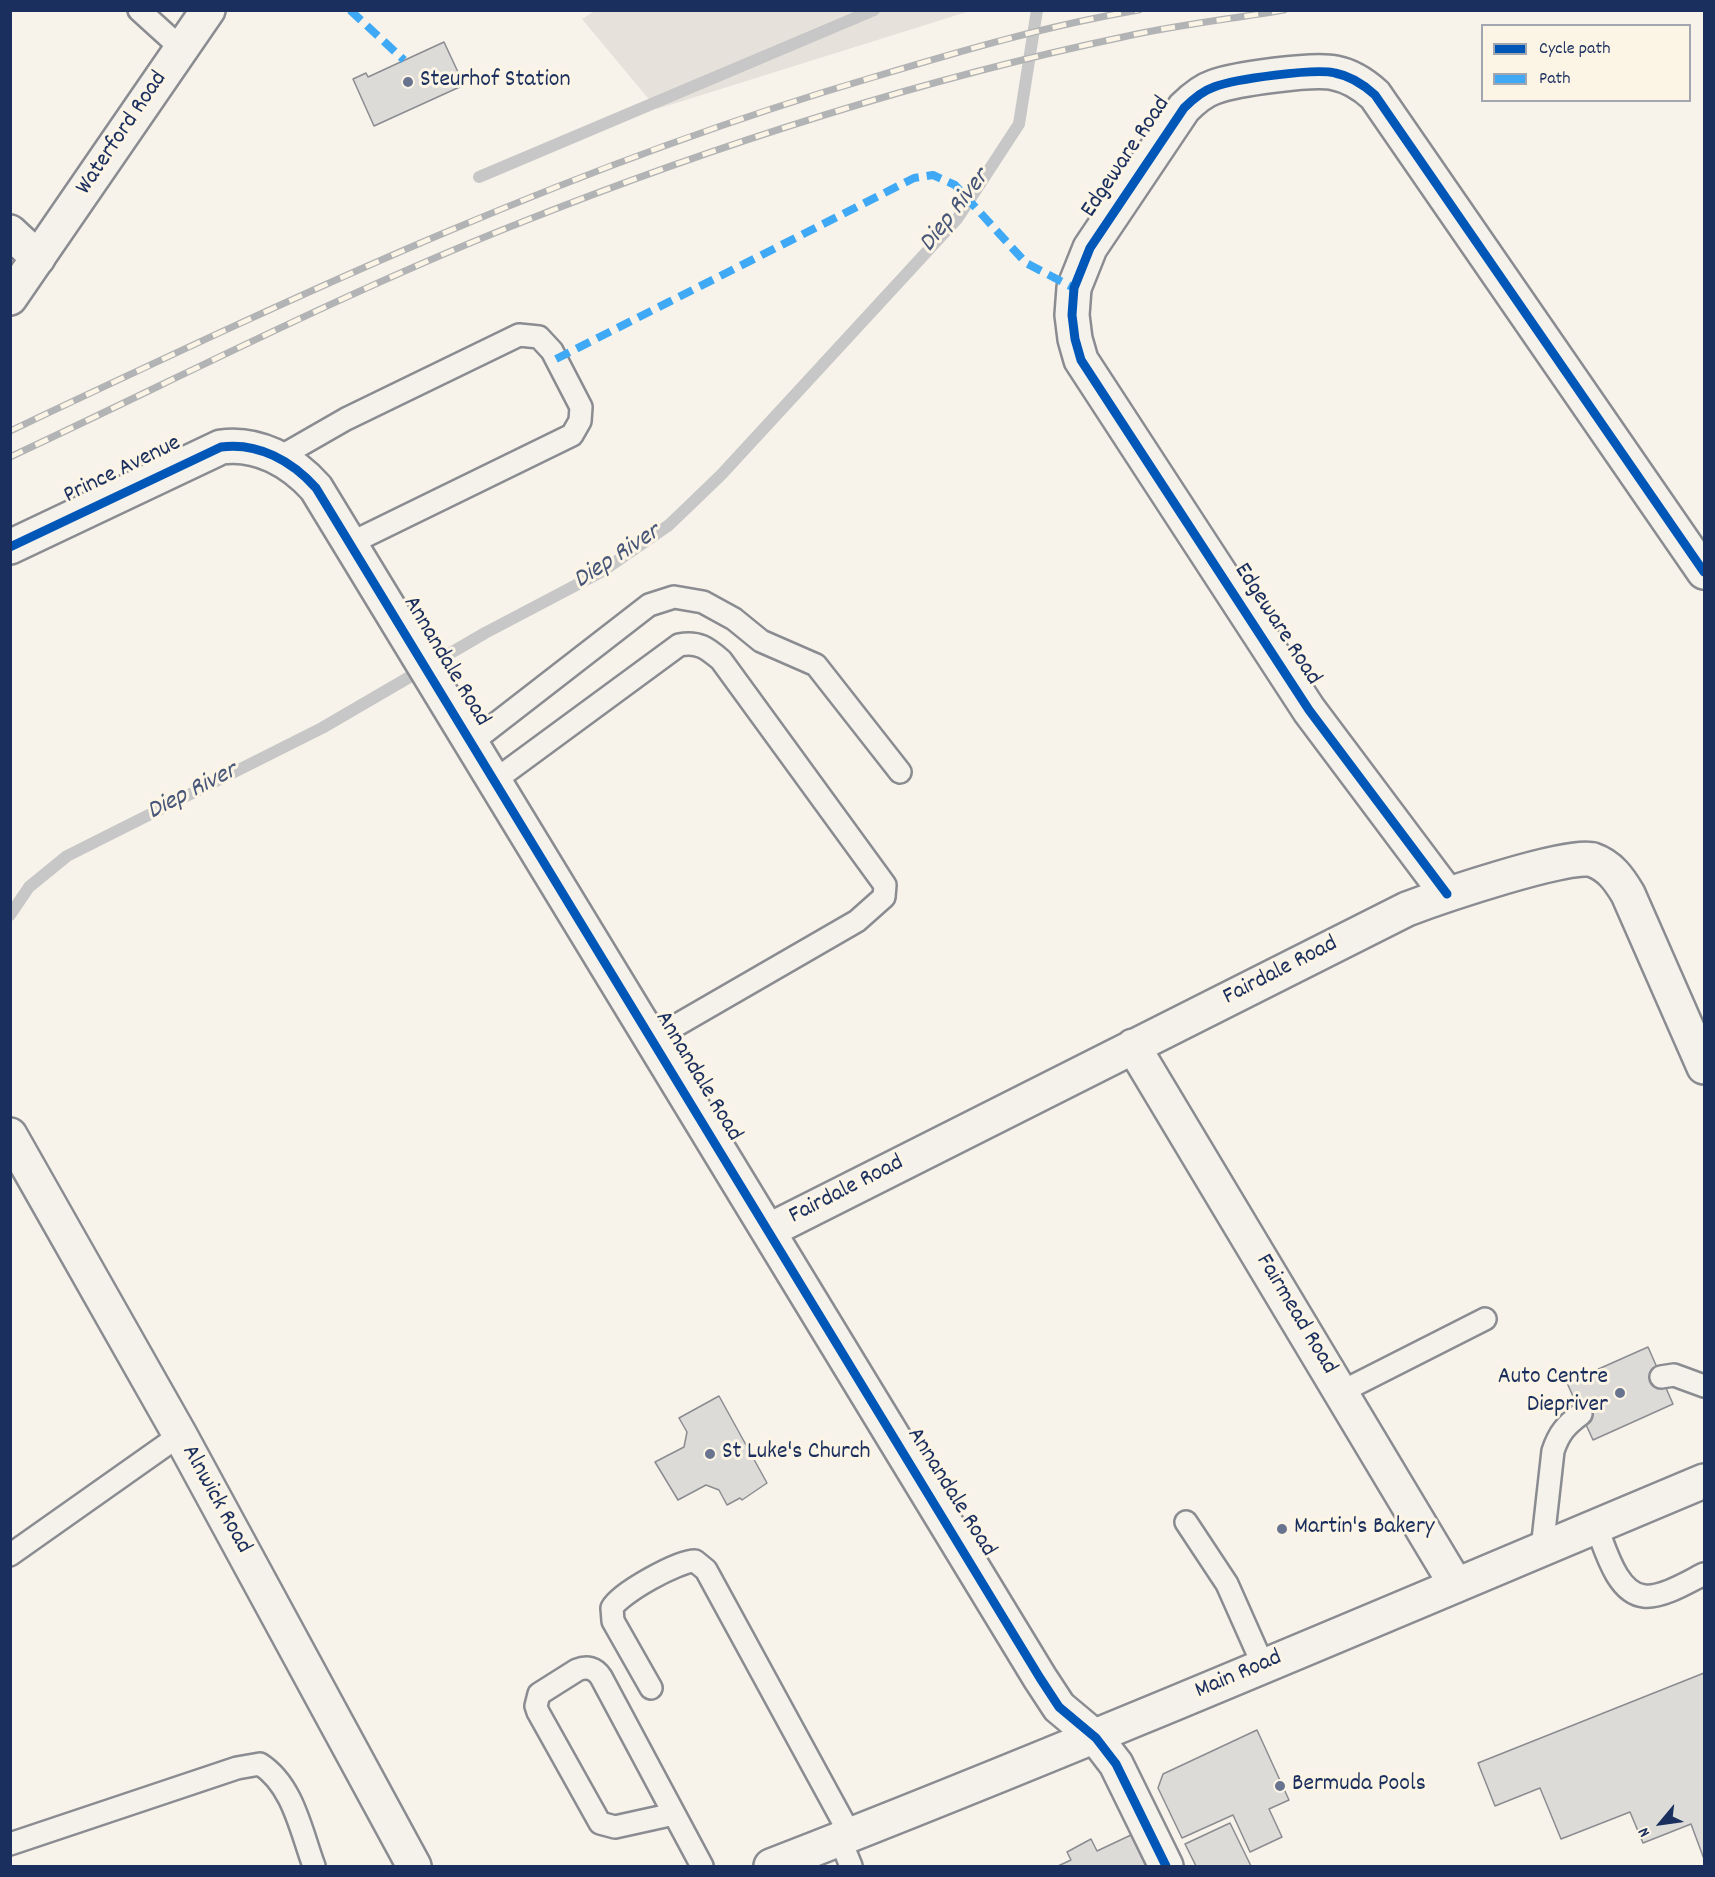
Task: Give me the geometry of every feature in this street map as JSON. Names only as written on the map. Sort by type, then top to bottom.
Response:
[{"type":"street","name":"Waterford Road","points":[[10,298],[208,10]]},
{"type":"street","name":"Edgeware Road","points":[[1447,894],[1309,710],[1081,360],[1073,323],[1074,288],[1090,248],[1184,108],[1194,98],[1216,86],[1303,72],[1333,72],[1365,85],[1376,95],[1704,572]]},
{"type":"street","points":[[10,232],[39,258]]},
{"type":"street","name":"Prince Avenue","points":[[10,547],[212,450],[234,445],[267,453]]},
{"type":"street","name":"Annandale Road","points":[[267,453],[305,475],[316,488],[351,543],[408,641],[1059,1707],[1095,1738],[1124,1779],[1166,1866]]},
{"type":"street","name":"Fairdale Road","points":[[768,1231],[1407,909],[1447,894],[1579,857],[1605,866],[1619,878],[1704,1067]]},
{"type":"street","name":"Fairmead Road","points":[[1133,1046],[1456,1585]]},
{"type":"street","name":"Alnwick Road","points":[[10,1135],[180,1436],[414,1866]]},
{"type":"street","name":"Main Road","points":[[771,1866],[847,1847],[1263,1665],[1704,1481]]},
{"type":"lane","points":[[140,10],[182,49]]},
{"type":"lane","points":[[267,453],[346,419],[519,335],[539,337],[552,351],[581,407],[580,421],[572,435],[351,543]]},
{"type":"lane","points":[[471,743],[649,605],[674,597],[712,606],[734,619],[761,641],[816,665],[900,772]]},
{"type":"lane","points":[[494,781],[679,645],[694,643],[704,646],[721,660],[885,885],[884,897],[856,921],[651,1040]]},
{"type":"lane","points":[[1341,1392],[1485,1319]]},
{"type":"lane","points":[[1661,1377],[1674,1375],[1704,1386]]},
{"type":"lane","points":[[1542,1549],[1553,1451],[1558,1436],[1581,1414]]},
{"type":"lane","points":[[10,1555],[180,1436]]},
{"type":"lane","points":[[1186,1522],[1227,1584],[1263,1665]]},
{"type":"lane","points":[[1596,1526],[1618,1576],[1632,1592],[1645,1597],[1662,1593],[1704,1574]]},
{"type":"lane","points":[[651,1688],[614,1621],[612,1608],[620,1597],[682,1563],[695,1561],[706,1570],[847,1847]]},
{"type":"lane","points":[[674,1814],[615,1827],[600,1822],[538,1712],[536,1706],[539,1694],[584,1667],[597,1671],[674,1814],[702,1866]]},
{"type":"lane","points":[[10,1844],[237,1768],[260,1764],[273,1772],[284,1786],[314,1866]]},
{"type":"shaded area","points":[[596,10],[970,11],[657,109],[582,19]]},
{"type":"building","name":"Steurhof Station","points":[[444,42],[464,85],[374,126],[353,79],[366,73],[368,77]]},
{"type":"building","name":"Auto Centre Diepriver","points":[[1648,1347],[1673,1404],[1593,1440],[1567,1383]]},
{"type":"building","name":"St Luke's Church","points":[[719,1396],[767,1483],[742,1500],[740,1498],[727,1505],[719,1490],[706,1485],[678,1500],[655,1462],[684,1447],[687,1432],[679,1418]]},
{"type":"building","points":[[1704,1673],[1704,1859],[1691,1824],[1643,1843],[1630,1812],[1561,1839],[1540,1788],[1495,1806],[1478,1763]]},
{"type":"building","points":[[1257,1730],[1289,1800],[1269,1809],[1282,1837],[1250,1852],[1233,1815],[1182,1838],[1158,1788],[1163,1774]]},
{"type":"building","points":[[1230,1823],[1251,1866],[1196,1866],[1185,1844]]},
{"type":"building","points":[[1131,1835],[1146,1866],[1058,1866],[1071,1860],[1067,1852],[1091,1839],[1097,1851]]},
{"type":"waterway","points":[[479,177],[874,10]]},
{"type":"waterway","name":"Diep River","points":[[10,915],[29,887],[67,856],[322,728],[485,633],[601,572],[669,525],[721,475],[957,219],[1019,124],[1037,10]]},
{"type":"railway","points":[[10,431],[329,283],[543,192],[652,151],[762,112],[939,58],[1005,39],[1139,10]]},
{"type":"railway","points":[[10,457],[260,338],[448,252],[662,169],[813,118],[967,74],[1143,33],[1284,10]]},
{"type":"marked path","points":[[350,10],[404,60]]},
{"type":"marked path","points":[[556,359],[914,178],[933,175],[955,185],[1026,263],[1074,288]]},
{"type":"cycle path","points":[[1447,894],[1309,710],[1081,360],[1072,315],[1074,288],[1090,248],[1184,108],[1202,93],[1224,84],[1275,75],[1311,72],[1346,76],[1375,95],[1704,572]]},
{"type":"cycle path","points":[[10,547],[221,447],[248,448],[273,456],[307,478],[316,488],[1040,1678],[1059,1707],[1096,1738],[1116,1764],[1166,1866]]},
{"type":"place","name":"Steurhof Station","points":[[408,82]]},
{"type":"place","name":"Auto Centre Diepriver","points":[[1620,1393]]},
{"type":"place","name":"St Luke's Church","points":[[710,1454]]},
{"type":"place","name":"Martin's Bakery","points":[[1282,1529]]},
{"type":"place","name":"Bermuda Pools","points":[[1280,1786]]}]
